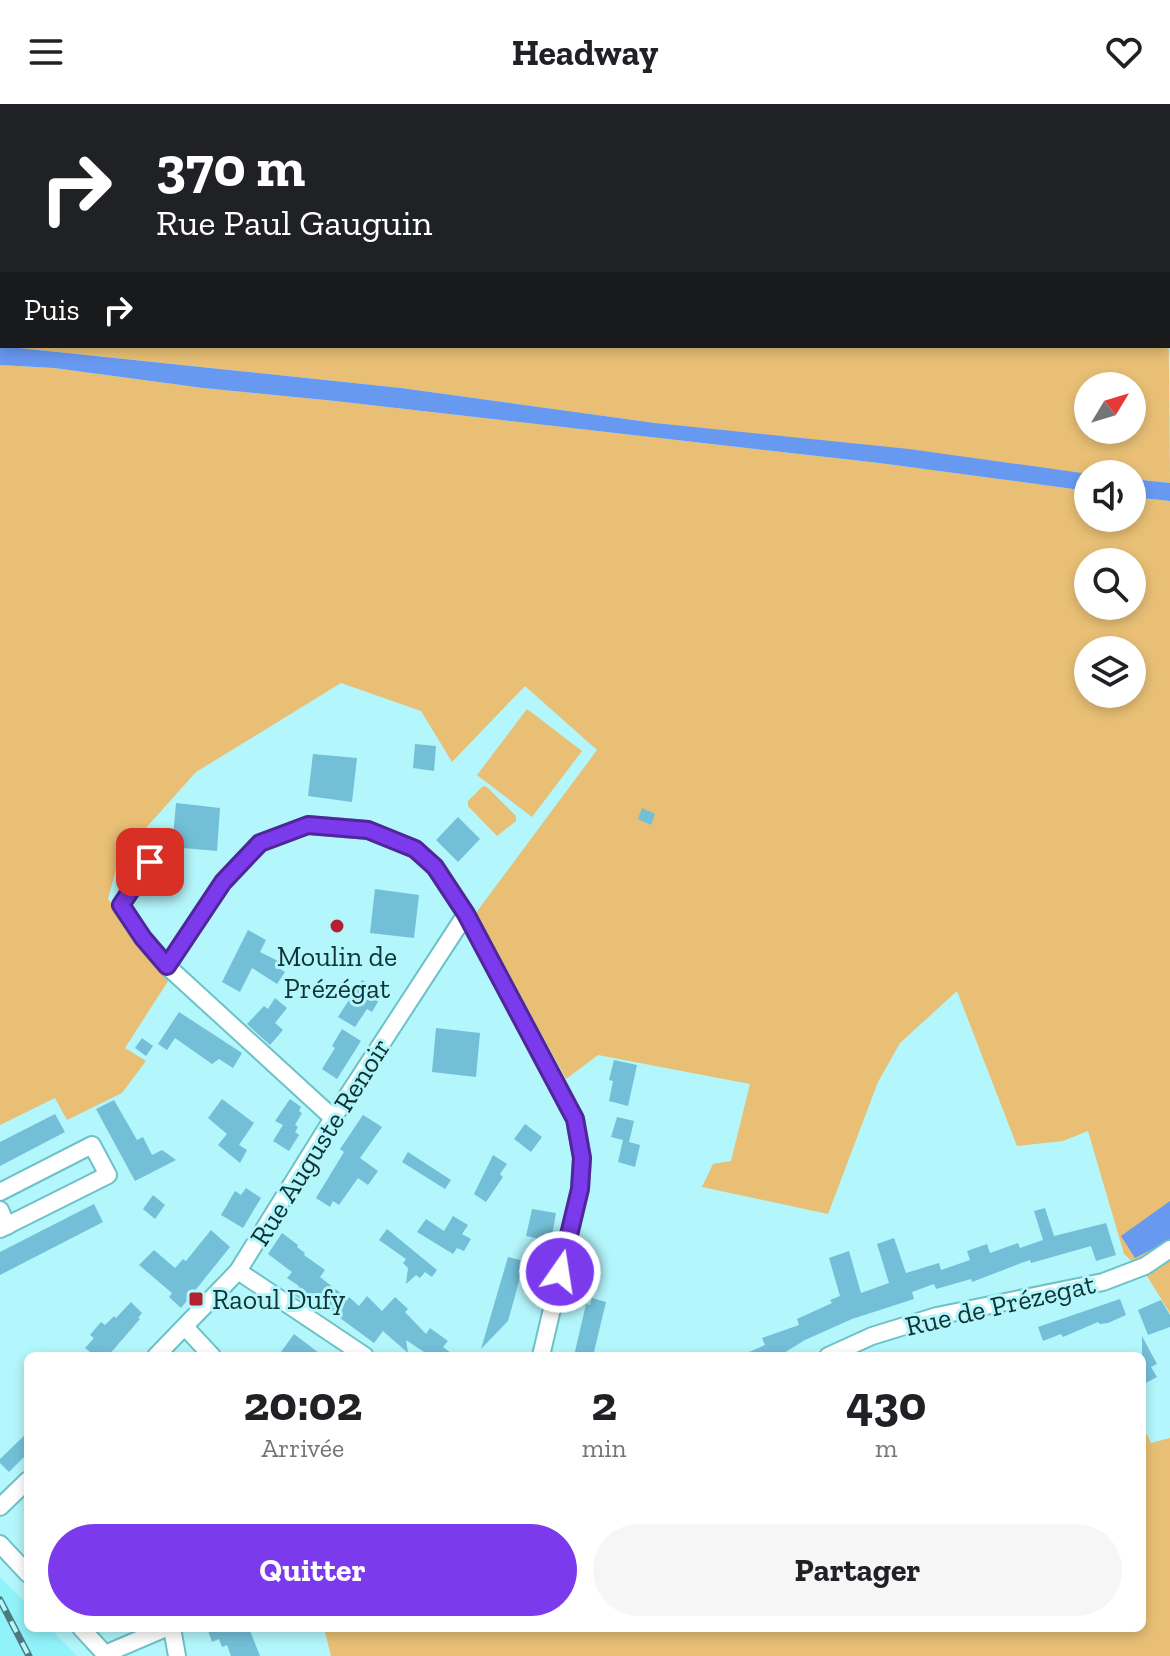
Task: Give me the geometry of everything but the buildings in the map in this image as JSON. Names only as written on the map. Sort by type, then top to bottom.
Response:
[{"type":"street","points":[[167,966],[223,882],[260,843],[308,825],[368,830],[415,849],[435,867],[466,914],[575,1119],[582,1158],[580,1189],[542,1352]]},
{"type":"street","points":[[150,862],[121,905],[143,938],[167,966],[333,1118]]},
{"type":"street","name":"Rue Auguste Renoir","points":[[160,1352],[238,1271],[466,914]]},
{"type":"street","points":[[0,1192],[92,1145],[108,1175],[2,1222]]},
{"type":"street","name":"Rue de Prézegat","points":[[837,1352],[872,1336],[937,1316],[1103,1282],[1145,1266],[1170,1249]]},
{"type":"street","points":[[238,1271],[359,1352]]},
{"type":"street","points":[[185,1327],[208,1352]]},
{"type":"street","points":[[0,1507],[24,1484]]},
{"type":"street","points":[[0,1544],[24,1570]]},
{"type":"street","points":[[85,1632],[105,1654],[159,1632]]},
{"type":"street","points":[[170,1632],[177,1656]]},
{"type":"shaded area","points":[[0,348],[401,388],[655,423],[909,449],[1074,472],[1074,489],[879,463],[203,388],[54,368],[0,365]]},
{"type":"shaded area","points":[[19,348],[1169,348],[1170,483],[1146,480],[1146,460],[1074,460],[1074,472],[655,423],[401,388]]},
{"type":"shaded area","points":[[0,365],[54,368],[203,388],[879,463],[1074,489],[1074,532],[1146,532],[1146,498],[1170,501],[1170,1313],[1145,1273],[1124,1254],[1088,1131],[1063,1141],[1017,1146],[957,991],[900,1043],[878,1082],[828,1214],[702,1187],[713,1164],[731,1161],[750,1084],[598,1055],[566,1079],[475,914],[597,750],[525,686],[452,762],[421,711],[341,683],[196,772],[119,858],[108,899],[170,978],[125,1048],[146,1061],[122,1093],[67,1120],[55,1098],[0,1125]]},
{"type":"shaded area","points":[[1146,480],[1170,483],[1170,501],[1146,498]]},
{"type":"shaded area","points":[[527,709],[582,751],[532,817],[477,775]]},
{"type":"shaded area","points":[[483,786],[516,816],[516,821],[497,836],[468,806],[468,801]]},
{"type":"shaded area","points":[[1170,1201],[1170,1240],[1135,1258],[1121,1236]]},
{"type":"shaded area","points":[[1146,1432],[1151,1443],[1170,1438],[1170,1656],[331,1656],[325,1632],[1146,1632]]},
{"type":"shaded area","points":[[0,1577],[24,1601],[24,1632],[54,1632],[77,1656],[0,1656]]},
{"type":"railway","points":[[0,1600],[29,1656]]},
{"type":"place","name":"Moulin de Prézégat","points":[[337,926]]},
{"type":"place","name":"Raoul Dufy","points":[[196,1299]]},
{"type":"route","points":[[150,862],[121,905],[167,966],[223,882],[260,843],[308,825],[368,830],[415,849],[435,867],[466,914],[575,1119],[582,1158],[580,1189],[560,1272]]}]
